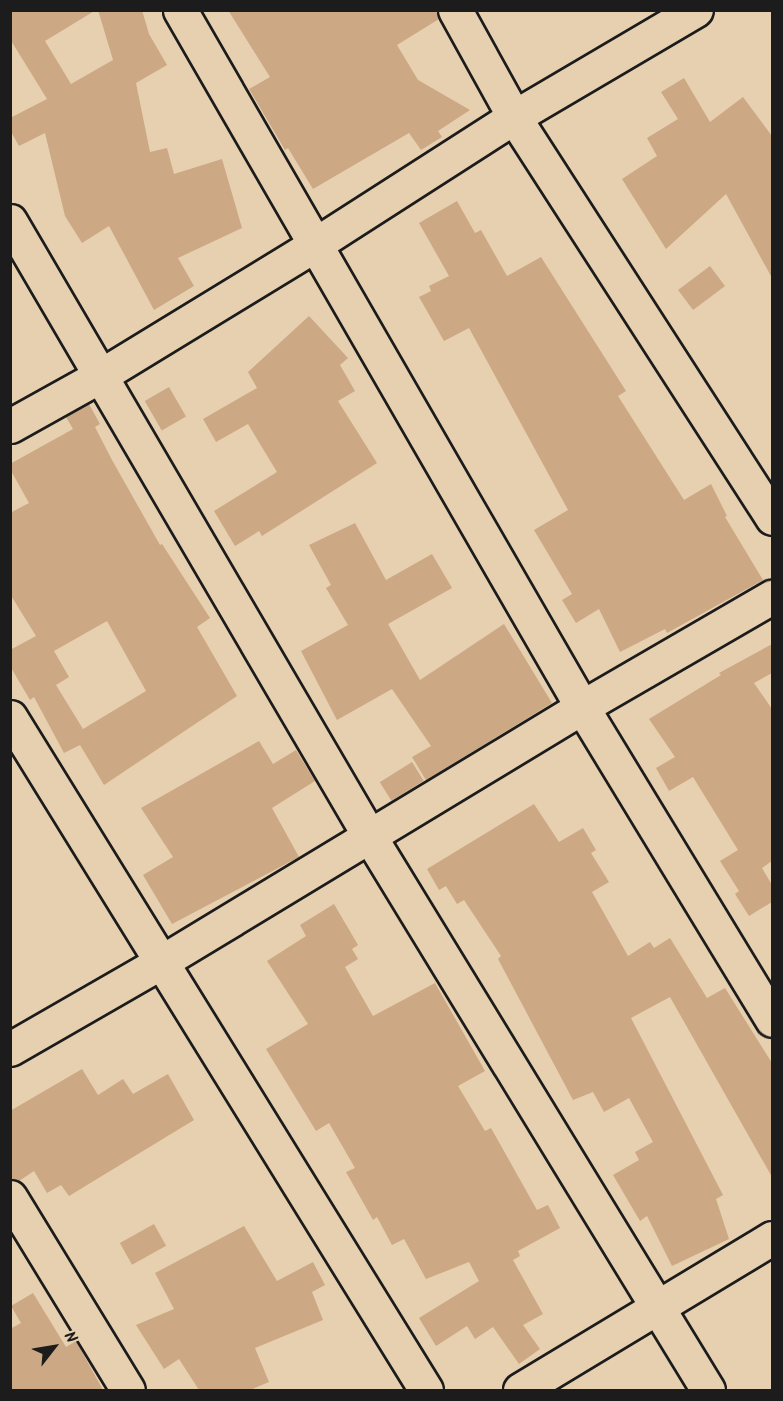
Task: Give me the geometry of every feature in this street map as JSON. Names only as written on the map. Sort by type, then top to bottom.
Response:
[{"type":"street","points":[[180,10],[582,708],[772,1020]]},
{"type":"street","points":[[455,10],[514,117],[772,518]]},
{"type":"street","points":[[10,426],[100,376],[316,244],[514,117],[696,10]]},
{"type":"street","points":[[10,220],[370,837],[708,1390]]},
{"type":"street","points":[[10,1049],[163,961],[582,708],[772,597]]},
{"type":"street","points":[[10,717],[163,961],[426,1390]]},
{"type":"street","points":[[10,1197],[128,1390]]},
{"type":"street","points":[[520,1390],[772,1238]]},
{"type":"building","points":[[10,10],[96,10],[45,41],[71,84],[113,60],[98,10],[142,10],[149,34],[167,65],[136,83],[150,152],[167,148],[174,174],[222,159],[242,228],[178,258],[194,286],[154,310],[109,226],[82,243],[65,216],[45,133],[19,146],[10,130],[10,118],[47,99],[10,39]]},
{"type":"building","points":[[228,10],[436,10],[439,19],[397,45],[418,80],[470,110],[438,131],[442,137],[421,150],[409,133],[313,189],[288,148],[285,150],[249,89],[270,77]]},
{"type":"building","points":[[684,78],[710,122],[743,97],[772,136],[772,278],[726,194],[666,249],[622,179],[657,156],[647,138],[678,119],[661,92]]},
{"type":"building","points":[[457,201],[475,233],[481,230],[507,276],[541,257],[626,391],[618,396],[684,500],[711,484],[727,516],[725,517],[763,580],[667,633],[665,629],[620,652],[599,609],[576,623],[562,600],[572,594],[534,530],[568,510],[469,328],[444,341],[419,297],[431,291],[429,286],[449,276],[419,223]]},
{"type":"building","points":[[710,266],[725,286],[693,310],[678,290]]},
{"type":"building","points":[[309,316],[348,358],[340,365],[355,391],[338,401],[377,463],[262,536],[259,531],[235,546],[214,511],[277,472],[248,424],[216,442],[203,419],[257,388],[248,372]]},
{"type":"building","points":[[169,387],[186,416],[162,430],[145,401]]},
{"type":"building","points":[[89,404],[100,424],[95,427],[160,545],[162,544],[210,618],[197,627],[237,696],[104,785],[80,745],[64,753],[34,697],[30,700],[10,666],[10,650],[36,636],[10,594],[10,513],[29,503],[10,469],[10,464],[73,429],[66,417]],"holes":[[[107,621],[146,691],[83,729],[56,685],[69,677],[54,651]]]},
{"type":"building","points":[[355,523],[386,580],[432,554],[452,588],[388,624],[420,680],[504,624],[552,703],[426,780],[412,757],[431,746],[392,689],[337,720],[301,651],[348,625],[326,588],[331,585],[309,545]]},
{"type":"building","points":[[772,644],[772,673],[754,683],[772,709],[772,861],[762,868],[772,885],[772,902],[749,916],[735,894],[739,891],[720,861],[738,850],[693,777],[669,791],[656,768],[675,757],[649,719],[721,675],[719,673]]},
{"type":"building","points":[[259,741],[273,764],[296,750],[315,781],[272,808],[299,857],[172,924],[143,875],[173,857],[141,808]]},
{"type":"building","points":[[412,762],[424,781],[391,801],[380,782]]},
{"type":"building","points":[[534,804],[559,842],[583,828],[596,850],[591,853],[609,882],[592,892],[628,956],[650,942],[654,948],[670,938],[707,998],[725,988],[772,1063],[772,1177],[670,997],[631,1018],[723,1195],[716,1199],[729,1239],[672,1266],[647,1216],[640,1221],[613,1175],[639,1160],[635,1152],[653,1142],[629,1098],[604,1112],[593,1092],[573,1100],[498,959],[501,956],[464,900],[457,904],[446,886],[439,890],[427,869]]},
{"type":"building","points":[[334,904],[358,945],[352,949],[358,959],[345,967],[373,1016],[435,983],[485,1071],[458,1086],[485,1131],[491,1128],[537,1210],[548,1205],[560,1228],[518,1251],[520,1256],[513,1260],[543,1314],[523,1325],[540,1349],[519,1364],[493,1327],[475,1339],[467,1326],[436,1346],[419,1318],[479,1281],[469,1262],[426,1279],[404,1239],[392,1245],[377,1217],[373,1220],[346,1172],[355,1168],[329,1123],[316,1131],[266,1049],[308,1024],[267,961],[306,936],[300,925]]},
{"type":"building","points":[[82,1069],[98,1095],[123,1079],[133,1094],[168,1074],[194,1120],[69,1196],[61,1185],[47,1193],[34,1171],[19,1181],[10,1178],[10,1111]]},
{"type":"building","points":[[154,1224],[166,1246],[132,1265],[120,1243]]},
{"type":"building","points":[[244,1226],[277,1281],[313,1262],[325,1285],[312,1292],[323,1320],[255,1348],[269,1382],[250,1390],[199,1390],[179,1359],[164,1369],[136,1325],[174,1309],[155,1273]]},
{"type":"building","points":[[33,1293],[66,1347],[76,1341],[103,1390],[10,1390],[10,1329],[21,1323],[11,1306]]}]
